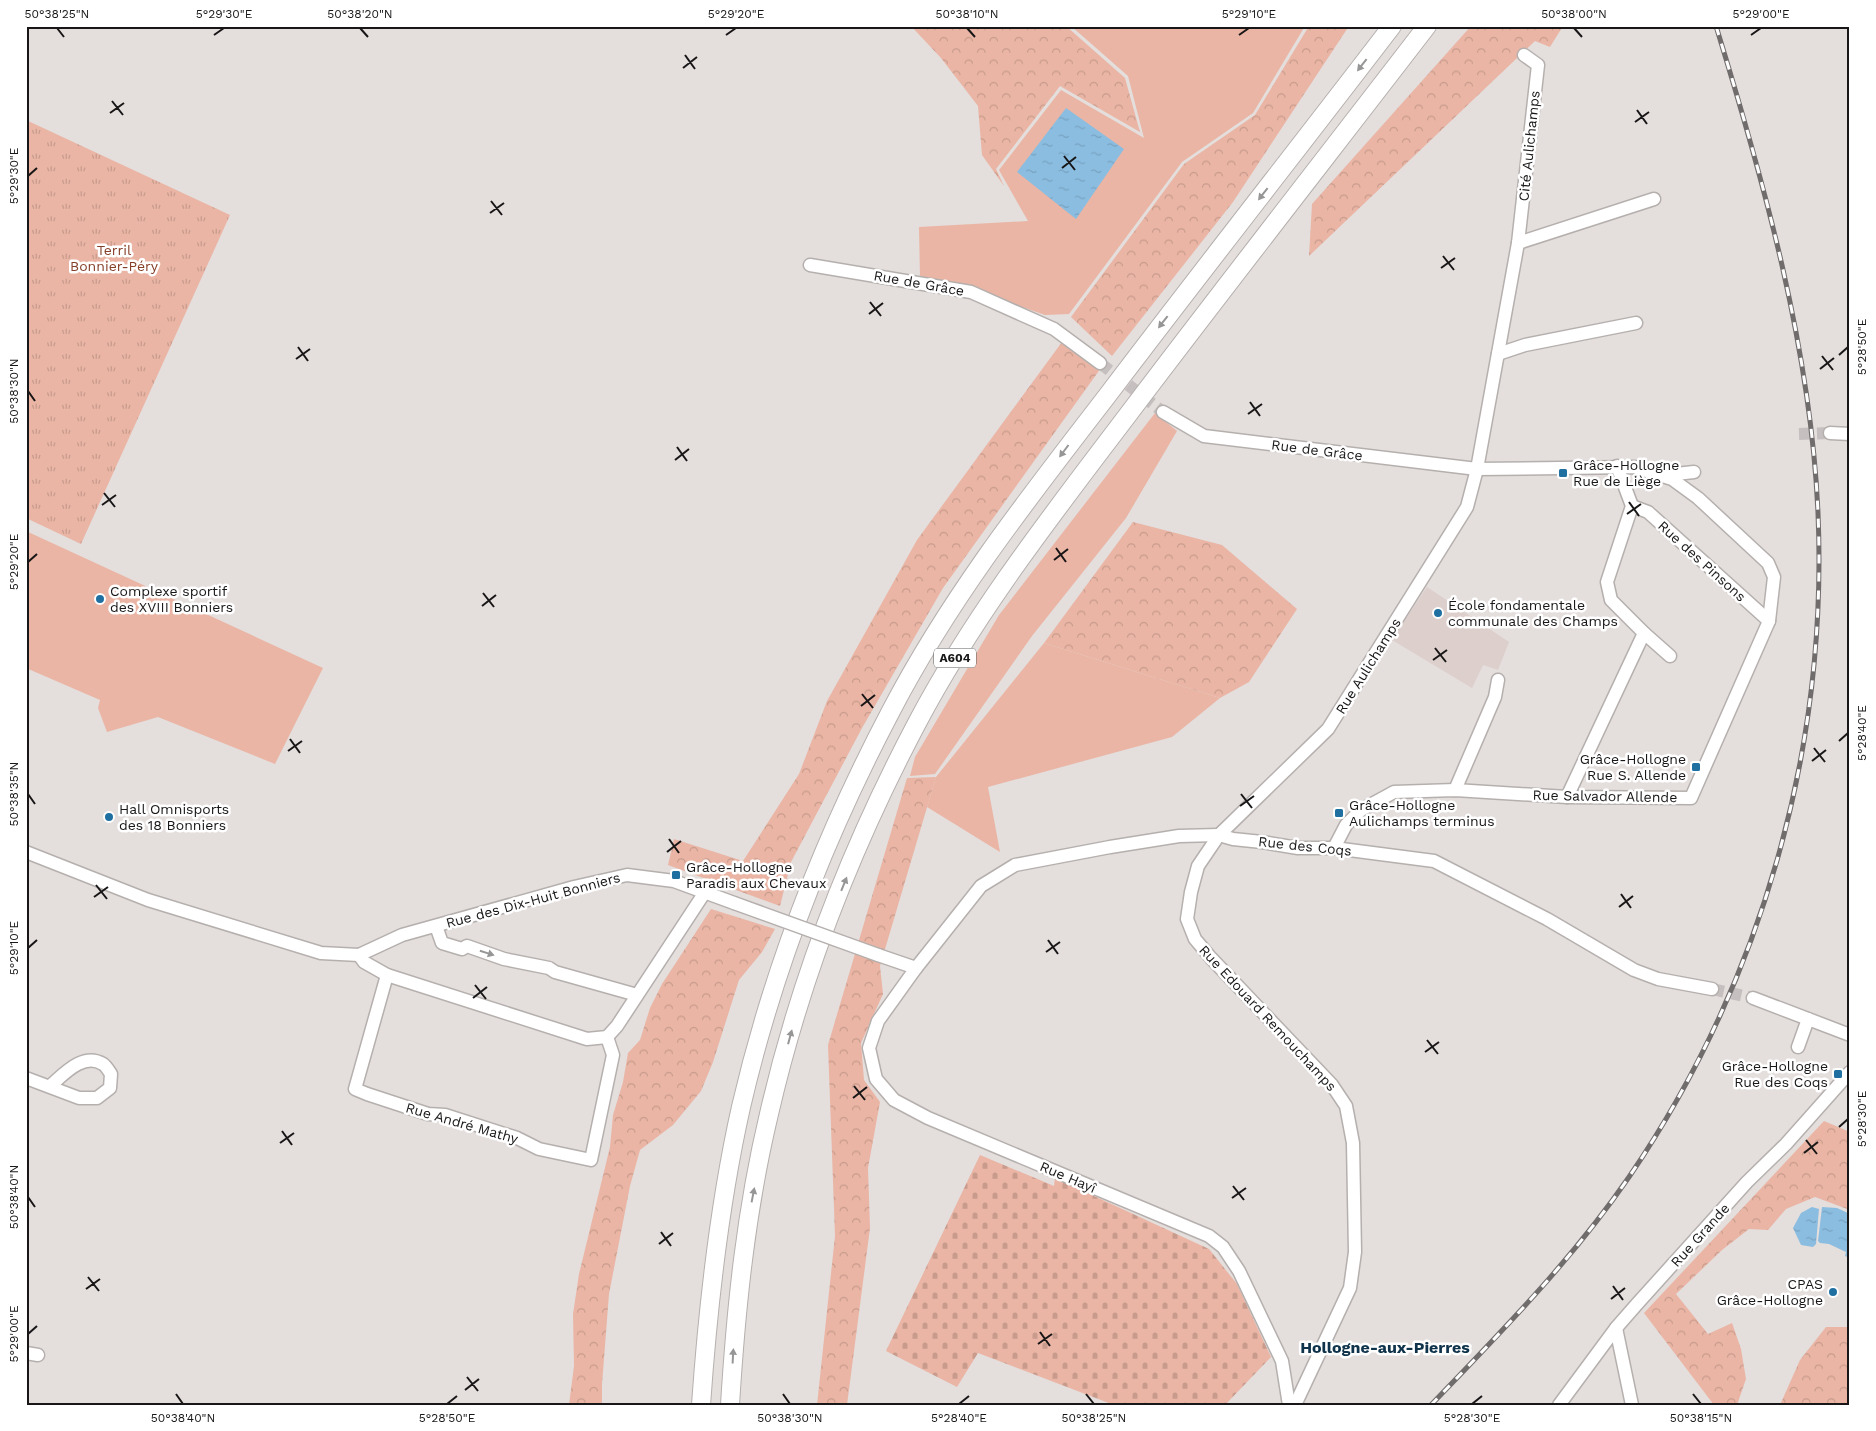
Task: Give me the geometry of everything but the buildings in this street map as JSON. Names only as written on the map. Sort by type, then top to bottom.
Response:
[{"type":"highway","name":"A604","points":[[701,1405],[707,1320],[721,1211],[741,1108],[769,1002],[805,902],[844,804],[894,705],[950,611],[1011,521],[1392,26]]},
{"type":"highway","name":"A604","points":[[730,1405],[735,1323],[749,1216],[768,1115],[794,1021],[833,910],[871,816],[914,729],[973,626],[1034,538],[1427,26]]},
{"type":"street","name":"Cité Aulichamps","points":[[1478,469],[1518,243],[1538,66],[1524,55]]},
{"type":"street","points":[[1518,243],[1654,200]]},
{"type":"street","name":"Rue de Grâce","points":[[810,265],[972,292],[1054,329],[1100,363]]},
{"type":"street","points":[[1498,354],[1525,344],[1636,323]]},
{"type":"street","name":"Rue de Grâce","points":[[1163,412],[1204,436],[1478,469],[1634,467]]},
{"type":"street","points":[[1830,433],[1850,434]]},
{"type":"street","points":[[1634,467],[1644,461],[1676,474],[1694,472]]},
{"type":"street","points":[[1617,466],[1632,506],[1607,582],[1611,600],[1670,656]]},
{"type":"street","name":"Rue Salvador Allende","points":[[1334,848],[1346,825],[1360,810],[1394,792],[1455,790],[1568,797],[1691,798],[1769,621],[1774,577],[1768,563],[1698,498],[1672,479],[1634,467]]},
{"type":"street","name":"Rue Aulichamps","points":[[1219,835],[1328,729],[1467,507],[1478,469]]},
{"type":"street","name":"Rue des Pinsons","points":[[1632,506],[1648,512],[1769,621]]},
{"type":"street","points":[[1568,797],[1644,633]]},
{"type":"street","points":[[1455,790],[1495,697],[1498,680]]},
{"type":"street","name":"Rue des Coqs","points":[[916,968],[982,886],[1015,865],[1179,836],[1219,835],[1233,839],[1298,848],[1334,848],[1434,861],[1547,919],[1634,970],[1658,979],[1712,989]]},
{"type":"street","name":"Rue Edouard Remouchamps","points":[[1219,835],[1198,866],[1191,892],[1187,919],[1195,939],[1332,1085],[1346,1106],[1354,1143],[1354,1252],[1350,1288],[1295,1405]]},
{"type":"street","name":"Rue des Dix-Huit Bonniers","points":[[27,853],[161,904],[321,953],[358,955],[402,935],[574,887],[628,875],[674,881],[916,968]]},
{"type":"street","points":[[358,955],[364,962],[387,975],[587,1039],[607,1037],[617,1026],[705,892]]},
{"type":"street","name":"Rue des Dix-Huit Bonniers","points":[[436,926],[442,944],[462,949],[467,946],[504,958],[549,968],[555,972],[637,995]]},
{"type":"street","name":"Rue Hayî","points":[[916,968],[878,1021],[869,1048],[876,1079],[894,1100],[928,1118],[1209,1236],[1223,1247],[1239,1270],[1282,1361],[1289,1405]]},
{"type":"street","name":"Rue André Mathy","points":[[387,975],[355,1088],[428,1114],[445,1115],[517,1138],[539,1149],[591,1160],[613,1055],[607,1037]]},
{"type":"street","points":[[1753,998],[1850,1035]]},
{"type":"street","points":[[1798,1047],[1808,1019]]},
{"type":"street","name":"Rue Grande","points":[[1558,1405],[1616,1328],[1747,1182],[1786,1144],[1850,1072]]},
{"type":"street","points":[[26,1078],[50,1086]]},
{"type":"street","points":[[1616,1328],[1632,1405]]},
{"type":"shaded area","name":"École fondamentale communale des Champs","points":[[1427,587],[1509,642],[1498,670],[1483,665],[1472,688],[1392,640]]},
{"type":"green space","points":[[911,26],[1066,26],[1125,78],[1140,132],[1060,86],[996,169],[1004,186],[982,155],[978,106],[941,58]]},
{"type":"green space","points":[[1071,26],[1305,26],[1253,113],[1182,162],[1069,314],[1045,315],[972,289],[920,277],[919,227],[1028,221],[999,170],[1061,90],[1144,138],[1128,76]]},
{"type":"green space","points":[[1309,26],[1349,26],[1233,202],[1112,356],[1071,317],[1184,164],[1255,115]]},
{"type":"green space","points":[[1471,26],[1563,26],[1550,47],[1535,41],[1309,256],[1312,204]]},
{"type":"green space","name":"Terril Bonnier-Péry","points":[[26,120],[230,215],[81,544],[26,518]]},
{"type":"green space","points":[[1062,342],[1101,368],[943,588],[862,728],[791,862],[780,906],[668,865],[674,839],[743,861],[799,774],[827,701],[917,540]]},
{"type":"green space","points":[[1155,413],[1177,431],[1126,518],[1032,636],[935,774],[910,776],[915,757],[999,615]]},
{"type":"green space","points":[[1133,522],[1222,545],[1297,609],[1249,682],[1220,698],[1044,643]]},
{"type":"green space","name":"Complexe sportif des XVIII Bonniers","points":[[26,531],[323,668],[275,764],[158,717],[107,732],[98,708],[100,700],[26,668]]},
{"type":"green space","points":[[1044,643],[1220,698],[1172,737],[988,787],[1000,852],[927,807],[936,777]]},
{"type":"green space","points":[[936,777],[880,966],[883,994],[861,1043],[864,1080],[880,1102],[868,1168],[870,1228],[847,1405],[817,1405],[835,1236],[828,1045],[907,778]]},
{"type":"green space","points":[[711,909],[775,929],[762,952],[739,980],[713,1062],[701,1091],[673,1125],[640,1150],[630,1186],[609,1294],[602,1405],[569,1405],[574,1366],[573,1314],[579,1274],[610,1147],[613,1115],[623,1082],[628,1053],[640,1040],[650,1008],[662,984]]},
{"type":"green space","points":[[1824,1121],[1850,1132],[1850,1210],[1815,1197],[1786,1209],[1768,1230],[1749,1229],[1722,1250],[1676,1294],[1708,1334],[1732,1323],[1741,1349],[1746,1379],[1737,1405],[1714,1405],[1644,1313]]},
{"type":"green space","points":[[980,1155],[1054,1186],[1055,1178],[1209,1249],[1237,1284],[1271,1357],[1225,1405],[1114,1405],[978,1353],[957,1387],[886,1351]]},
{"type":"green space","points":[[1826,1327],[1850,1327],[1850,1405],[1780,1405],[1800,1360]]},
{"type":"water","points":[[1066,108],[1124,149],[1076,219],[1017,172]]},
{"type":"water","points":[[1812,1207],[1819,1209],[1816,1244],[1813,1247],[1801,1245],[1793,1228],[1801,1213]]},
{"type":"water","points":[[1822,1207],[1837,1208],[1850,1214],[1850,1258],[1845,1256],[1846,1252],[1818,1241]]},
{"type":"tunnel","points":[[1100,363],[1163,412]]},
{"type":"tunnel","points":[[1799,434],[1830,433]]},
{"type":"tunnel","points":[[1712,989],[1753,998]]},
{"type":"railway","points":[[1431,1405],[1535,1295],[1584,1237],[1629,1177],[1676,1102],[1716,1024],[1750,943],[1777,860],[1798,775],[1811,688],[1818,601],[1818,513],[1814,452],[1795,328],[1768,206],[1716,26]]},
{"type":"place","name":"Grâce-Hollogne Rue de Liège","points":[[1563,473]]},
{"type":"place","name":"Complexe sportif des XVIII Bonniers","points":[[100,599]]},
{"type":"place","name":"École fondamentale communale des Champs","points":[[1438,613]]},
{"type":"place","name":"Grâce-Hollogne Rue S. Allende","points":[[1696,767]]},
{"type":"place","name":"Grâce-Hollogne Aulichamps terminus","points":[[1339,813]]},
{"type":"place","name":"Hall Omnisports des 18 Bonniers","points":[[109,817]]},
{"type":"place","name":"Grâce-Hollogne Paradis aux Chevaux","points":[[676,875]]},
{"type":"place","name":"Grâce-Hollogne Rue des Coqs","points":[[1838,1074]]},
{"type":"place","name":"CPAS Grâce-Hollogne","points":[[1833,1292]]},
{"type":"district","name":"Hollogne-aux-Pierres","points":[[1385,1347]]}]
